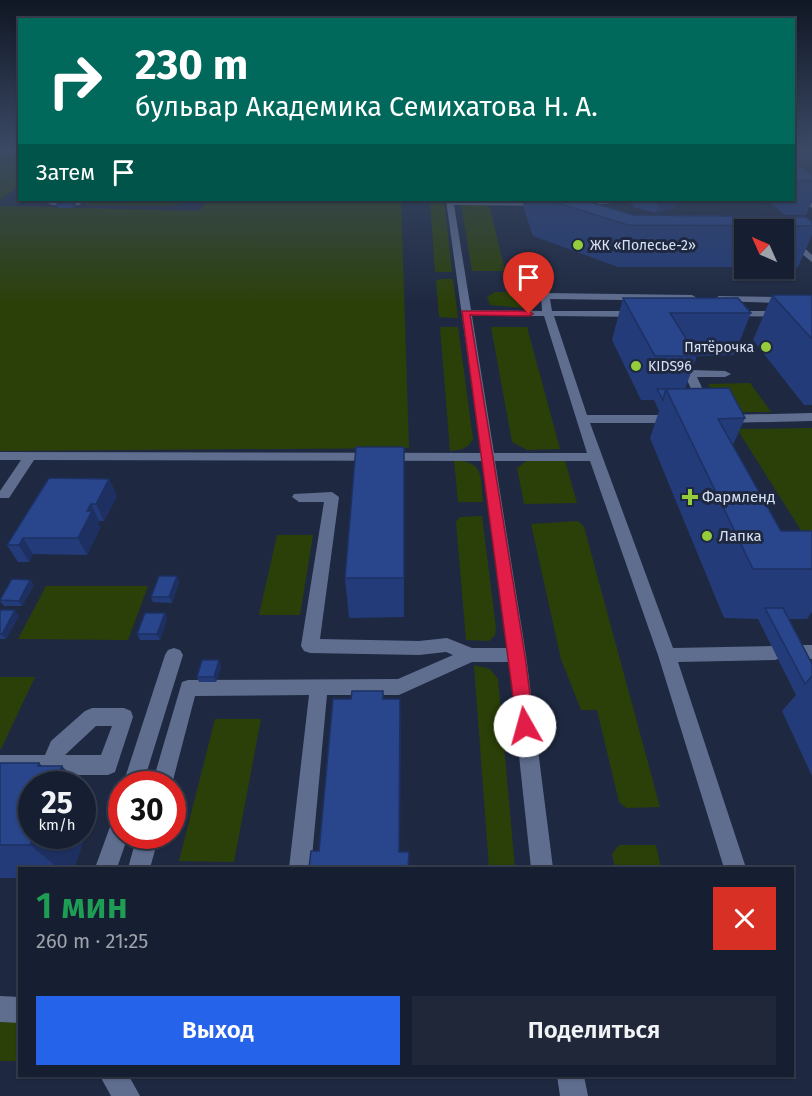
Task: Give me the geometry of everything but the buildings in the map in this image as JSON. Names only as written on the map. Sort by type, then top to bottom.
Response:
[{"type":"street","points":[[54,201],[52,203],[81,201]]},
{"type":"street","points":[[451,201],[465,313],[517,656],[542,867]]},
{"type":"street","points":[[456,201],[556,204]]},
{"type":"street","points":[[568,204],[611,201]]},
{"type":"street","points":[[794,243],[812,259]]},
{"type":"street","points":[[794,250],[801,250]]},
{"type":"street","points":[[697,298],[546,296],[544,304],[595,457],[667,655],[735,867]]},
{"type":"street","points":[[709,298],[778,300]]},
{"type":"street","points":[[465,313],[650,314]]},
{"type":"street","points":[[714,314],[812,314]]},
{"type":"street","points":[[725,374],[690,373],[709,422],[812,417]]},
{"type":"street","points":[[583,419],[663,419]]},
{"type":"street","points":[[4,495],[31,455]]},
{"type":"street","points":[[0,456],[595,457]]},
{"type":"street","points":[[299,497],[332,497],[310,646],[419,648],[447,645],[471,655],[517,656]]},
{"type":"street","points":[[667,655],[812,652]]},
{"type":"street","points":[[137,771],[174,655]]},
{"type":"street","points":[[166,771],[188,688],[399,687],[471,655]]},
{"type":"street","points":[[300,867],[319,688]]},
{"type":"street","points":[[0,765],[51,765]]},
{"type":"street","points":[[106,867],[112,849]]},
{"type":"street","points":[[139,867],[144,849]]},
{"type":"street","points":[[0,1009],[18,1010]]},
{"type":"street","points":[[115,1077],[126,1096]]},
{"type":"street","points":[[571,1077],[574,1096]]},
{"type":"green space","points":[[193,201],[167,206],[87,205],[82,202]]},
{"type":"green space","points":[[207,201],[401,201],[409,448],[0,451],[0,206],[199,211]]},
{"type":"green space","points":[[430,201],[444,201],[452,272],[435,272]]},
{"type":"green space","points":[[461,204],[489,204],[505,271],[472,271]]},
{"type":"green space","points":[[453,279],[458,318],[439,317],[436,281]]},
{"type":"green space","points":[[495,292],[519,292],[523,308],[490,305],[487,297]]},
{"type":"green space","points":[[440,327],[458,327],[473,439],[466,447],[450,451]]},
{"type":"green space","points":[[491,327],[527,327],[560,449],[527,450],[512,442]]},
{"type":"green space","points":[[750,383],[771,412],[726,412],[708,384]]},
{"type":"green space","points":[[812,428],[812,548],[737,429]]},
{"type":"green space","points":[[454,460],[464,461],[476,467],[481,478],[483,502],[458,502]]},
{"type":"green space","points":[[528,460],[565,461],[577,503],[524,504],[517,468]]},
{"type":"green space","points":[[482,516],[496,628],[495,635],[489,641],[466,640],[456,522],[460,517]]},
{"type":"green space","points":[[578,521],[584,527],[660,807],[626,808],[619,802],[597,710],[581,710],[561,659],[531,524]]},
{"type":"green space","points":[[277,535],[313,535],[300,615],[259,615]]},
{"type":"green space","points":[[46,586],[148,586],[128,640],[18,639]]},
{"type":"green space","points":[[474,665],[490,669],[498,679],[515,867],[489,867]]},
{"type":"green space","points":[[0,677],[35,677],[1,749],[0,749]]},
{"type":"green space","points":[[215,719],[261,719],[234,862],[179,861],[182,849],[186,849],[186,833]]},
{"type":"green space","points":[[619,845],[656,845],[661,867],[615,867],[612,854]]},
{"type":"green space","points":[[0,1020],[18,1020],[18,1061],[0,1061]]},
{"type":"place","name":"ЖК «Полесье-2»","points":[[578,245]]},
{"type":"place","name":"Пятёрочка","points":[[766,347]]},
{"type":"place","name":"KIDS96","points":[[636,366]]},
{"type":"place","name":"Фармленд","points":[[690,497]]},
{"type":"place","name":"Лапка","points":[[707,536]]},
{"type":"route","points":[[525,726],[517,656],[465,313],[529,314]]}]
